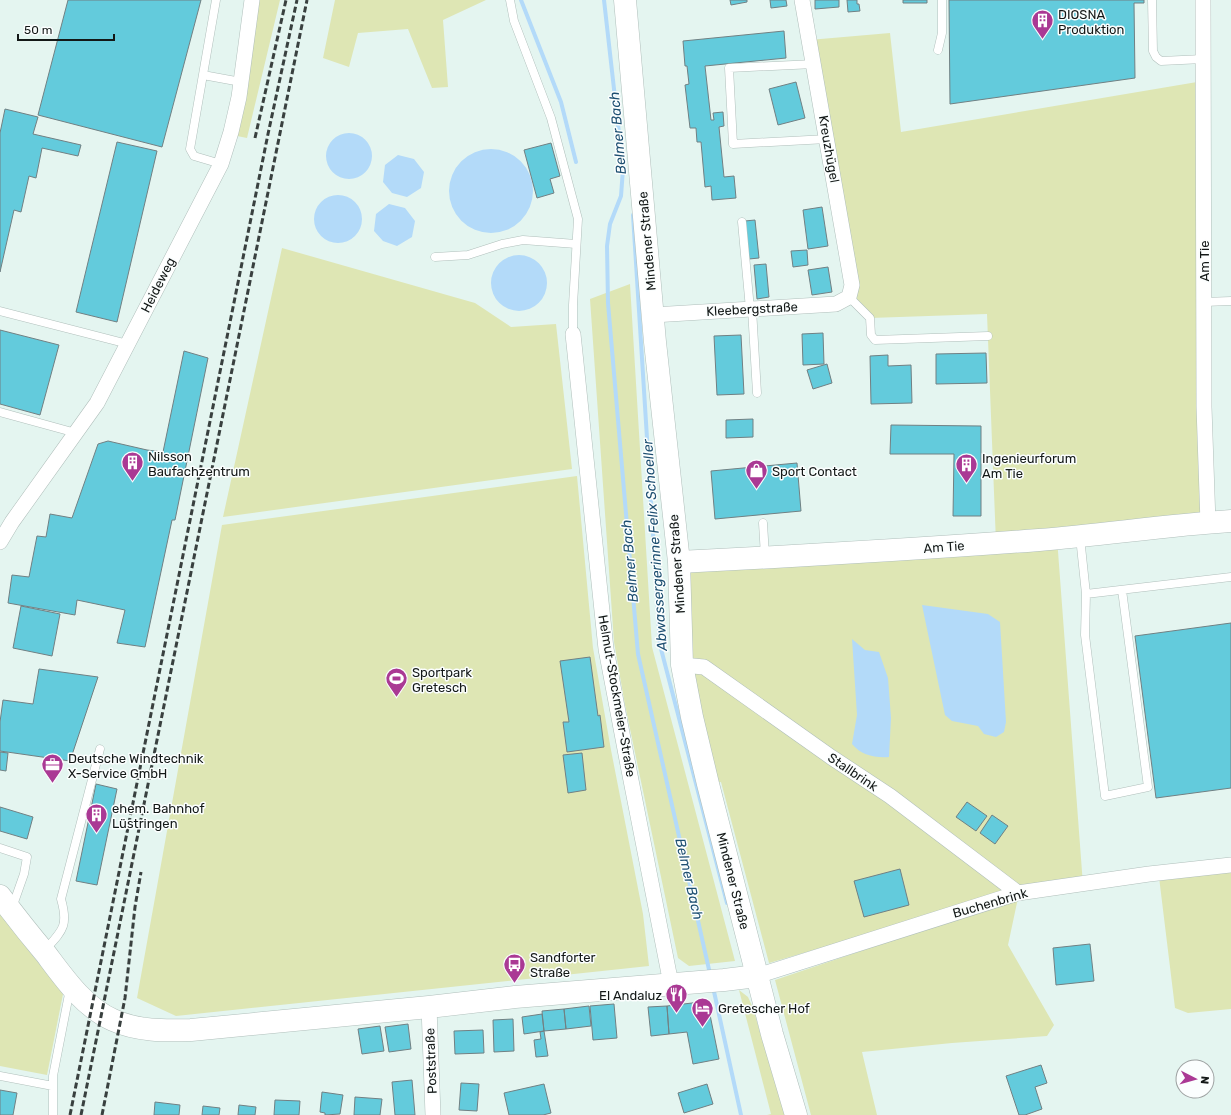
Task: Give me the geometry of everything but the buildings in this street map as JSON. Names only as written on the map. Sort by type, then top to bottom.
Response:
[{"type":"street","name":"Heideweg","points":[[0,542],[12,522],[97,403],[221,164],[239,97],[252,0]]},
{"type":"street","name":"Mindener Straße","points":[[625,0],[653,315],[680,562],[682,665],[692,718],[757,976],[772,1034],[796,1115]]},
{"type":"street","name":"Kreuzhügel","points":[[802,0],[852,284],[849,298]]},
{"type":"street","name":"Am Tie","points":[[1203,0],[1204,407],[1208,523]]},
{"type":"street","name":"Kleebergstraße","points":[[653,315],[836,304],[849,298]]},
{"type":"street","name":"Helmut-Stockmeier-Straße","points":[[573,334],[606,649],[671,984]]},
{"type":"street","name":"Am Tie","points":[[680,562],[886,551],[1080,536],[1231,521]]},
{"type":"street","name":"Stallbrink","points":[[682,665],[704,667],[831,758],[890,796],[1018,893]]},
{"type":"street","name":"Buchenbrink","points":[[757,976],[1018,893],[1149,874],[1231,865]]},
{"type":"street","points":[[6,903],[71,986],[91,1006],[111,1019],[137,1027],[164,1031],[191,1030],[429,1007],[515,997],[757,976]]},
{"type":"street","name":"Poststraße","points":[[429,1007],[433,1115]]},
{"type":"lane","points":[[216,0],[190,148],[194,156],[221,164]]},
{"type":"lane","points":[[510,0],[514,21],[551,118],[578,219],[573,305],[573,334]]},
{"type":"lane","points":[[938,50],[942,33],[942,0]]},
{"type":"lane","points":[[1152,0],[1153,51],[1156,57],[1161,61],[1203,59]]},
{"type":"lane","points":[[814,64],[729,68],[733,144],[827,139]]},
{"type":"lane","points":[[203,75],[241,82]]},
{"type":"lane","points":[[742,222],[751,309],[757,393]]},
{"type":"lane","points":[[435,257],[468,255],[502,244],[523,240],[576,244]]},
{"type":"lane","points":[[849,298],[870,318],[871,335],[874,340],[988,336]]},
{"type":"lane","points":[[1204,302],[1231,301]]},
{"type":"lane","points":[[0,311],[128,344]]},
{"type":"lane","points":[[0,412],[76,433]]},
{"type":"lane","points":[[763,523],[765,557]]},
{"type":"lane","points":[[1080,536],[1086,594],[1085,635],[1105,796],[1148,787],[1122,590]]},
{"type":"lane","points":[[1086,594],[1231,577]]},
{"type":"lane","points":[[44,952],[63,930],[65,912],[61,899],[100,749]]},
{"type":"lane","points":[[0,848],[27,857],[24,874],[6,903]]},
{"type":"lane","points":[[53,1115],[53,1076],[71,986]]},
{"type":"lane","points":[[0,1076],[53,1086]]},
{"type":"green space","points":[[259,0],[280,0],[247,138],[237,136]]},
{"type":"green space","points":[[335,0],[486,0],[443,20],[448,87],[432,88],[408,29],[358,33],[349,67],[323,58]]},
{"type":"green space","points":[[890,33],[901,132],[1203,81],[1208,523],[1057,538],[1083,885],[862,936],[769,963],[721,782],[708,784],[679,562],[996,543],[987,314],[870,318],[849,297],[809,40]]},
{"type":"green space","points":[[282,248],[475,303],[511,327],[556,324],[572,469],[223,517]]},
{"type":"green space","points":[[630,284],[652,647],[735,961],[689,966],[678,958],[625,705],[614,642],[590,299]]},
{"type":"green space","name":"Sportpark Gretesch","points":[[577,476],[593,648],[643,914],[649,966],[176,1016],[137,998],[222,525]]},
{"type":"green space","points":[[1231,869],[1231,1009],[1188,1013],[1175,1008],[1159,877]]},
{"type":"green space","points":[[1018,898],[1008,945],[1054,1025],[1047,1036],[952,1043],[862,1052],[877,1115],[811,1115],[775,980]]},
{"type":"green space","points":[[0,914],[63,994],[47,1075],[0,1066]]},
{"type":"green space","points":[[739,990],[748,997],[753,1008],[786,1115],[767,1115],[771,1114]]},
{"type":"water","points":[[344,133],[354,133],[362,137],[368,143],[372,151],[372,161],[368,169],[362,175],[354,179],[344,179],[336,175],[330,169],[326,161],[326,151],[330,143],[336,137]]},
{"type":"water","points":[[491,149],[507,152],[521,161],[530,175],[533,191],[530,207],[521,221],[507,230],[491,233],[475,230],[461,221],[452,207],[449,191],[452,175],[461,161],[475,152]]},
{"type":"water","points":[[398,155],[414,159],[424,172],[421,188],[407,197],[392,193],[383,182],[385,165]]},
{"type":"water","points":[[333,195],[343,195],[352,199],[358,205],[361,210],[361,228],[352,239],[343,243],[333,243],[324,239],[318,233],[314,224],[314,214],[318,205],[324,199]]},
{"type":"water","points":[[389,204],[405,208],[415,221],[412,237],[397,246],[383,241],[374,231],[376,214]]},
{"type":"water","points":[[513,255],[525,255],[539,263],[547,277],[545,294],[539,303],[525,311],[513,311],[503,306],[496,299],[491,289],[491,277],[496,267],[503,260]]},
{"type":"water","points":[[922,605],[988,614],[1000,622],[1006,722],[1004,732],[996,737],[984,734],[978,726],[952,721],[945,715]]},
{"type":"water","points":[[852,639],[865,650],[879,652],[888,678],[891,718],[889,757],[868,755],[859,751],[852,744],[857,715]]},
{"type":"waterway","points":[[521,0],[561,102],[576,162]]},
{"type":"waterway","name":"Belmer Bach","points":[[604,0],[623,169],[621,196],[610,224],[607,246],[608,303],[638,654],[710,974]]},
{"type":"waterway","name":"Abwassergerinne Felix Schoeller","points":[[633,215],[660,645],[727,903]]},
{"type":"waterway","name":"Belmer Bach","points":[[713,987],[741,1115]]},
{"type":"railway","points":[[255,138],[286,0]]},
{"type":"railway","points":[[70,1115],[268,134],[297,0]]},
{"type":"railway","points":[[81,1115],[307,0]]},
{"type":"railway","points":[[102,1115],[125,998],[135,907],[141,872]]},
{"type":"place","name":"DIOSNA Produktion","points":[[1042,40]]},
{"type":"place","name":"Nilsson Baufachzentrum","points":[[133,482]]},
{"type":"place","name":"Ingenieurforum Am Tie","points":[[967,484]]},
{"type":"place","name":"Sport Contact","points":[[756,490]]},
{"type":"place","name":"Sportpark Gretesch","points":[[396,698]]},
{"type":"place","name":"Deutsche Windtechnik X-Service GmbH","points":[[53,784]]},
{"type":"place","name":"ehem. Bahnhof Lüstringen","points":[[97,834]]},
{"type":"place","name":"Sandforter Straße","points":[[515,984]]},
{"type":"place","name":"El Andaluz","points":[[677,1014]]},
{"type":"place","name":"Gretescher Hof","points":[[702,1028]]}]
